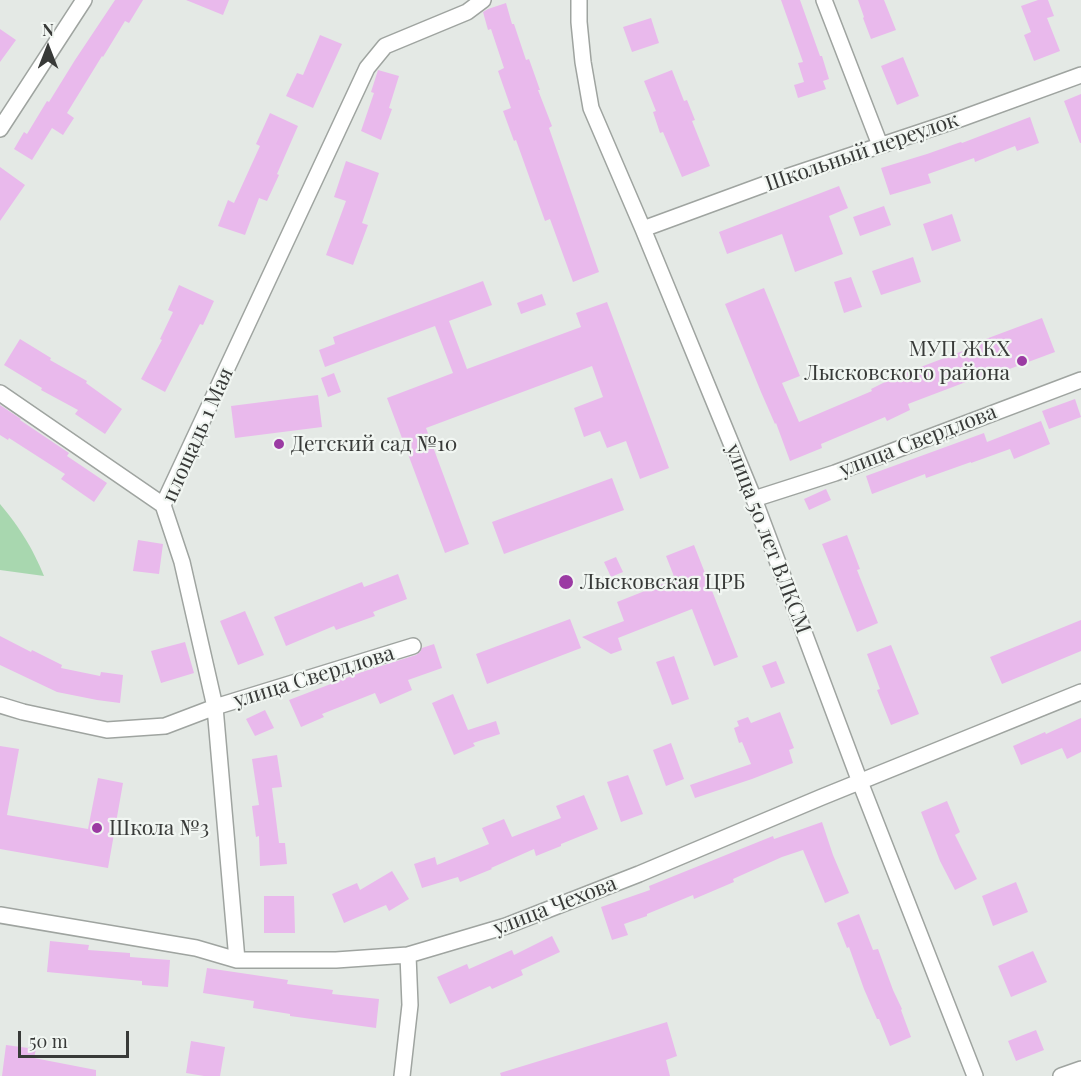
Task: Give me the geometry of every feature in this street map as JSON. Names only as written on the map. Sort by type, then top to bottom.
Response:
[{"type":"street","points":[[2,121],[84,0]]},
{"type":"street","name":"площадь 1 Мая","points":[[237,960],[215,707],[182,562],[163,504],[367,68],[385,46],[467,12],[483,0]]},
{"type":"street","name":"улица 50 лет ВЛКСМ","points":[[579,0],[583,62],[591,108],[754,499],[860,782],[975,1076]]},
{"type":"street","points":[[824,0],[880,145]]},
{"type":"street","name":"Школьный переулок","points":[[643,229],[771,182],[960,119],[1081,75]]},
{"type":"street","name":"улица Свердлова","points":[[754,499],[835,473],[1081,380]]},
{"type":"street","points":[[0,393],[163,504]]},
{"type":"street","name":"улица Свердлова","points":[[0,705],[106,730],[165,726],[215,707],[413,646]]},
{"type":"street","name":"улица Чехова","points":[[0,915],[196,948],[237,960],[336,960],[408,955],[506,926],[639,874],[1081,692]]},
{"type":"street","points":[[402,1076],[410,1005],[408,955]]},
{"type":"street","points":[[1061,1076],[1081,1069]]},
{"type":"green space","points":[[0,504],[25,538],[44,576],[0,570]]},
{"type":"building","points":[[115,0],[143,0],[129,23],[125,21],[67,113],[74,118],[63,135],[52,128],[32,160],[14,149],[24,132],[27,134],[47,101],[49,102]]},
{"type":"building","points":[[186,0],[229,0],[223,15]]},
{"type":"building","points":[[781,0],[800,0],[829,79],[823,81],[826,89],[798,98],[794,85],[804,82],[798,63],[803,62]]},
{"type":"building","points":[[858,0],[884,0],[896,30],[871,39]]},
{"type":"building","points":[[1038,0],[1048,0],[1054,16],[1047,18],[1060,51],[1034,61],[1024,35],[1031,32],[1021,6]]},
{"type":"building","points":[[506,3],[526,60],[529,59],[540,90],[538,90],[552,126],[549,128],[599,272],[573,282],[550,219],[545,221],[516,140],[514,141],[503,111],[511,108],[498,71],[504,68],[483,12]]},
{"type":"building","points":[[651,18],[659,43],[632,52],[623,27]]},
{"type":"building","points":[[0,29],[16,40],[0,62]]},
{"type":"building","points":[[320,35],[342,44],[313,108],[286,96],[297,73],[303,75]]},
{"type":"building","points":[[903,57],[919,96],[897,105],[881,66]]},
{"type":"building","points":[[378,70],[399,76],[389,108],[392,109],[381,140],[361,131],[374,93],[371,92]]},
{"type":"building","points":[[672,70],[684,101],[687,100],[695,120],[692,121],[710,166],[682,177],[663,132],[660,133],[653,112],[656,111],[644,81]]},
{"type":"building","points":[[1081,94],[1081,143],[1080,143],[1064,101]]},
{"type":"building","points":[[270,113],[298,126],[267,201],[259,198],[245,235],[218,226],[228,200],[234,203],[260,146],[256,144]]},
{"type":"building","points":[[1030,117],[1039,143],[1017,151],[1015,146],[975,162],[974,158],[928,174],[931,183],[890,195],[881,168],[962,143]]},
{"type":"building","points":[[346,161],[379,173],[362,223],[368,225],[353,265],[326,255],[346,201],[334,197]]},
{"type":"building","points":[[0,167],[25,185],[0,221]]},
{"type":"building","points":[[839,186],[848,208],[829,216],[843,254],[795,272],[782,234],[727,254],[719,232]]},
{"type":"building","points":[[884,206],[891,225],[860,236],[853,217]]},
{"type":"building","points":[[952,214],[961,241],[932,251],[923,224]]},
{"type":"building","points":[[913,257],[921,282],[881,295],[872,271]]},
{"type":"building","points":[[851,277],[862,307],[844,313],[834,282]]},
{"type":"building","points":[[483,281],[492,305],[449,321],[467,369],[581,327],[576,313],[607,302],[669,468],[640,479],[626,441],[607,448],[600,431],[584,437],[574,408],[603,397],[592,366],[426,428],[469,544],[445,553],[387,398],[453,373],[435,326],[325,367],[319,350],[335,344],[333,337]]},
{"type":"building","points":[[179,285],[214,301],[165,392],[141,379],[162,340],[160,339],[173,312],[168,310]]},
{"type":"building","points":[[764,288],[800,376],[782,383],[799,422],[872,391],[871,389],[897,376],[968,349],[967,346],[1042,318],[1055,352],[908,404],[910,410],[887,421],[885,417],[821,444],[822,448],[790,461],[725,304]]},
{"type":"building","points":[[542,294],[546,305],[521,314],[517,303]]},
{"type":"building","points":[[20,339],[51,358],[50,360],[87,381],[86,383],[122,409],[105,434],[75,414],[78,410],[41,390],[42,388],[4,365]]},
{"type":"building","points":[[334,373],[341,392],[328,397],[321,378]]},
{"type":"building","points":[[318,395],[322,427],[235,438],[231,406]]},
{"type":"building","points":[[1075,399],[1081,417],[1049,429],[1042,411]]},
{"type":"building","points":[[0,405],[69,453],[67,456],[107,483],[94,502],[61,479],[65,474],[9,438],[8,440],[0,435]]},
{"type":"building","points":[[1041,421],[1050,444],[1014,459],[1010,449],[926,478],[925,474],[872,494],[866,476],[984,433],[987,442]]},
{"type":"building","points":[[612,478],[624,510],[504,554],[492,522]]},
{"type":"building","points":[[826,489],[831,500],[809,510],[804,499]]},
{"type":"building","points":[[847,535],[860,569],[857,570],[878,623],[857,632],[822,544]]},
{"type":"building","points":[[138,540],[163,544],[159,574],[133,571]]},
{"type":"building","points":[[694,545],[738,657],[714,666],[692,609],[618,638],[622,650],[611,654],[582,637],[624,621],[617,602],[675,579],[666,556]]},
{"type":"building","points":[[616,557],[623,572],[611,577],[604,562]]},
{"type":"building","points":[[398,574],[407,599],[373,612],[375,616],[336,630],[334,626],[286,646],[274,617],[362,582],[364,587]]},
{"type":"building","points":[[245,611],[264,655],[238,665],[220,621]]},
{"type":"building","points":[[570,619],[581,648],[487,684],[476,654]]},
{"type":"building","points":[[1081,620],[1081,651],[1002,684],[990,657]]},
{"type":"building","points":[[0,636],[62,665],[61,668],[100,676],[101,672],[123,675],[120,703],[57,692],[0,665]]},
{"type":"building","points":[[185,642],[194,673],[161,683],[151,651]]},
{"type":"building","points":[[434,644],[442,668],[408,680],[412,690],[380,704],[375,693],[322,714],[324,717],[301,727],[289,700],[362,672],[416,655],[422,648]]},
{"type":"building","points":[[891,645],[919,714],[891,725],[877,690],[880,689],[867,654]]},
{"type":"building","points":[[674,656],[689,699],[672,705],[656,662]]},
{"type":"building","points":[[776,661],[785,683],[771,688],[762,666]]},
{"type":"building","points":[[453,694],[468,730],[496,721],[500,734],[473,743],[475,746],[454,755],[432,703]]},
{"type":"building","points":[[265,710],[274,728],[255,736],[246,719]]},
{"type":"building","points":[[780,712],[794,748],[789,750],[793,763],[695,798],[690,785],[751,764],[742,742],[739,743],[734,728],[739,726],[737,721],[748,717],[751,723]]},
{"type":"building","points":[[1081,718],[1081,752],[1067,759],[1062,748],[1021,765],[1013,746]]},
{"type":"building","points":[[671,743],[684,779],[666,786],[653,750]]},
{"type":"building","points":[[0,746],[19,749],[7,815],[88,829],[98,778],[123,783],[108,868],[0,849]]},
{"type":"building","points":[[277,755],[282,787],[272,788],[279,843],[285,843],[287,864],[260,866],[259,836],[256,837],[252,806],[259,805],[252,759]]},
{"type":"building","points":[[628,775],[643,814],[621,822],[607,782]]},
{"type":"building","points":[[584,795],[598,829],[536,856],[534,849],[460,882],[458,877],[422,888],[414,864],[435,857],[437,865],[489,844],[482,828],[504,819],[512,837],[561,818],[556,806]]},
{"type":"building","points":[[947,801],[960,832],[955,835],[977,879],[955,890],[940,861],[921,812]]},
{"type":"building","points":[[822,822],[849,893],[825,903],[803,850],[733,879],[734,882],[694,899],[693,895],[624,924],[628,935],[612,940],[601,907],[650,890],[649,886],[773,836],[774,839]]},
{"type":"building","points":[[392,871],[409,899],[389,911],[386,905],[344,923],[332,894],[357,883],[360,890]]},
{"type":"building","points":[[1016,882],[1028,912],[993,926],[982,896]]},
{"type":"building","points":[[264,896],[294,896],[295,933],[264,933]]},
{"type":"building","points":[[859,914],[873,950],[878,949],[911,1037],[890,1046],[837,923]]},
{"type":"building","points":[[552,936],[560,952],[521,970],[523,975],[492,989],[490,986],[450,1004],[437,977],[467,964],[469,969],[512,950],[514,955]]},
{"type":"building","points":[[50,941],[89,945],[88,950],[130,953],[130,957],[170,960],[168,987],[142,985],[142,981],[47,972]]},
{"type":"building","points":[[1033,951],[1047,982],[1011,997],[998,966]]},
{"type":"building","points":[[207,968],[288,980],[287,984],[333,990],[332,994],[379,999],[376,1028],[290,1016],[290,1014],[253,1008],[254,1001],[203,993]]},
{"type":"building","points":[[667,1022],[677,1056],[666,1060],[670,1076],[501,1076],[500,1073]]},
{"type":"building","points":[[1036,1030],[1044,1050],[1016,1061],[1008,1041]]},
{"type":"building","points":[[191,1041],[225,1047],[220,1076],[186,1073]]},
{"type":"building","points":[[6,1045],[36,1049],[34,1058],[96,1070],[96,1076],[2,1076]]},
{"type":"place","name":"МУП ЖКХ Лысковского района","points":[[1022,361]]},
{"type":"place","name":"Детский сад №10","points":[[279,444]]},
{"type":"place","name":"Лысковская ЦРБ","points":[[566,582]]},
{"type":"place","name":"Школа №3","points":[[97,828]]}]
